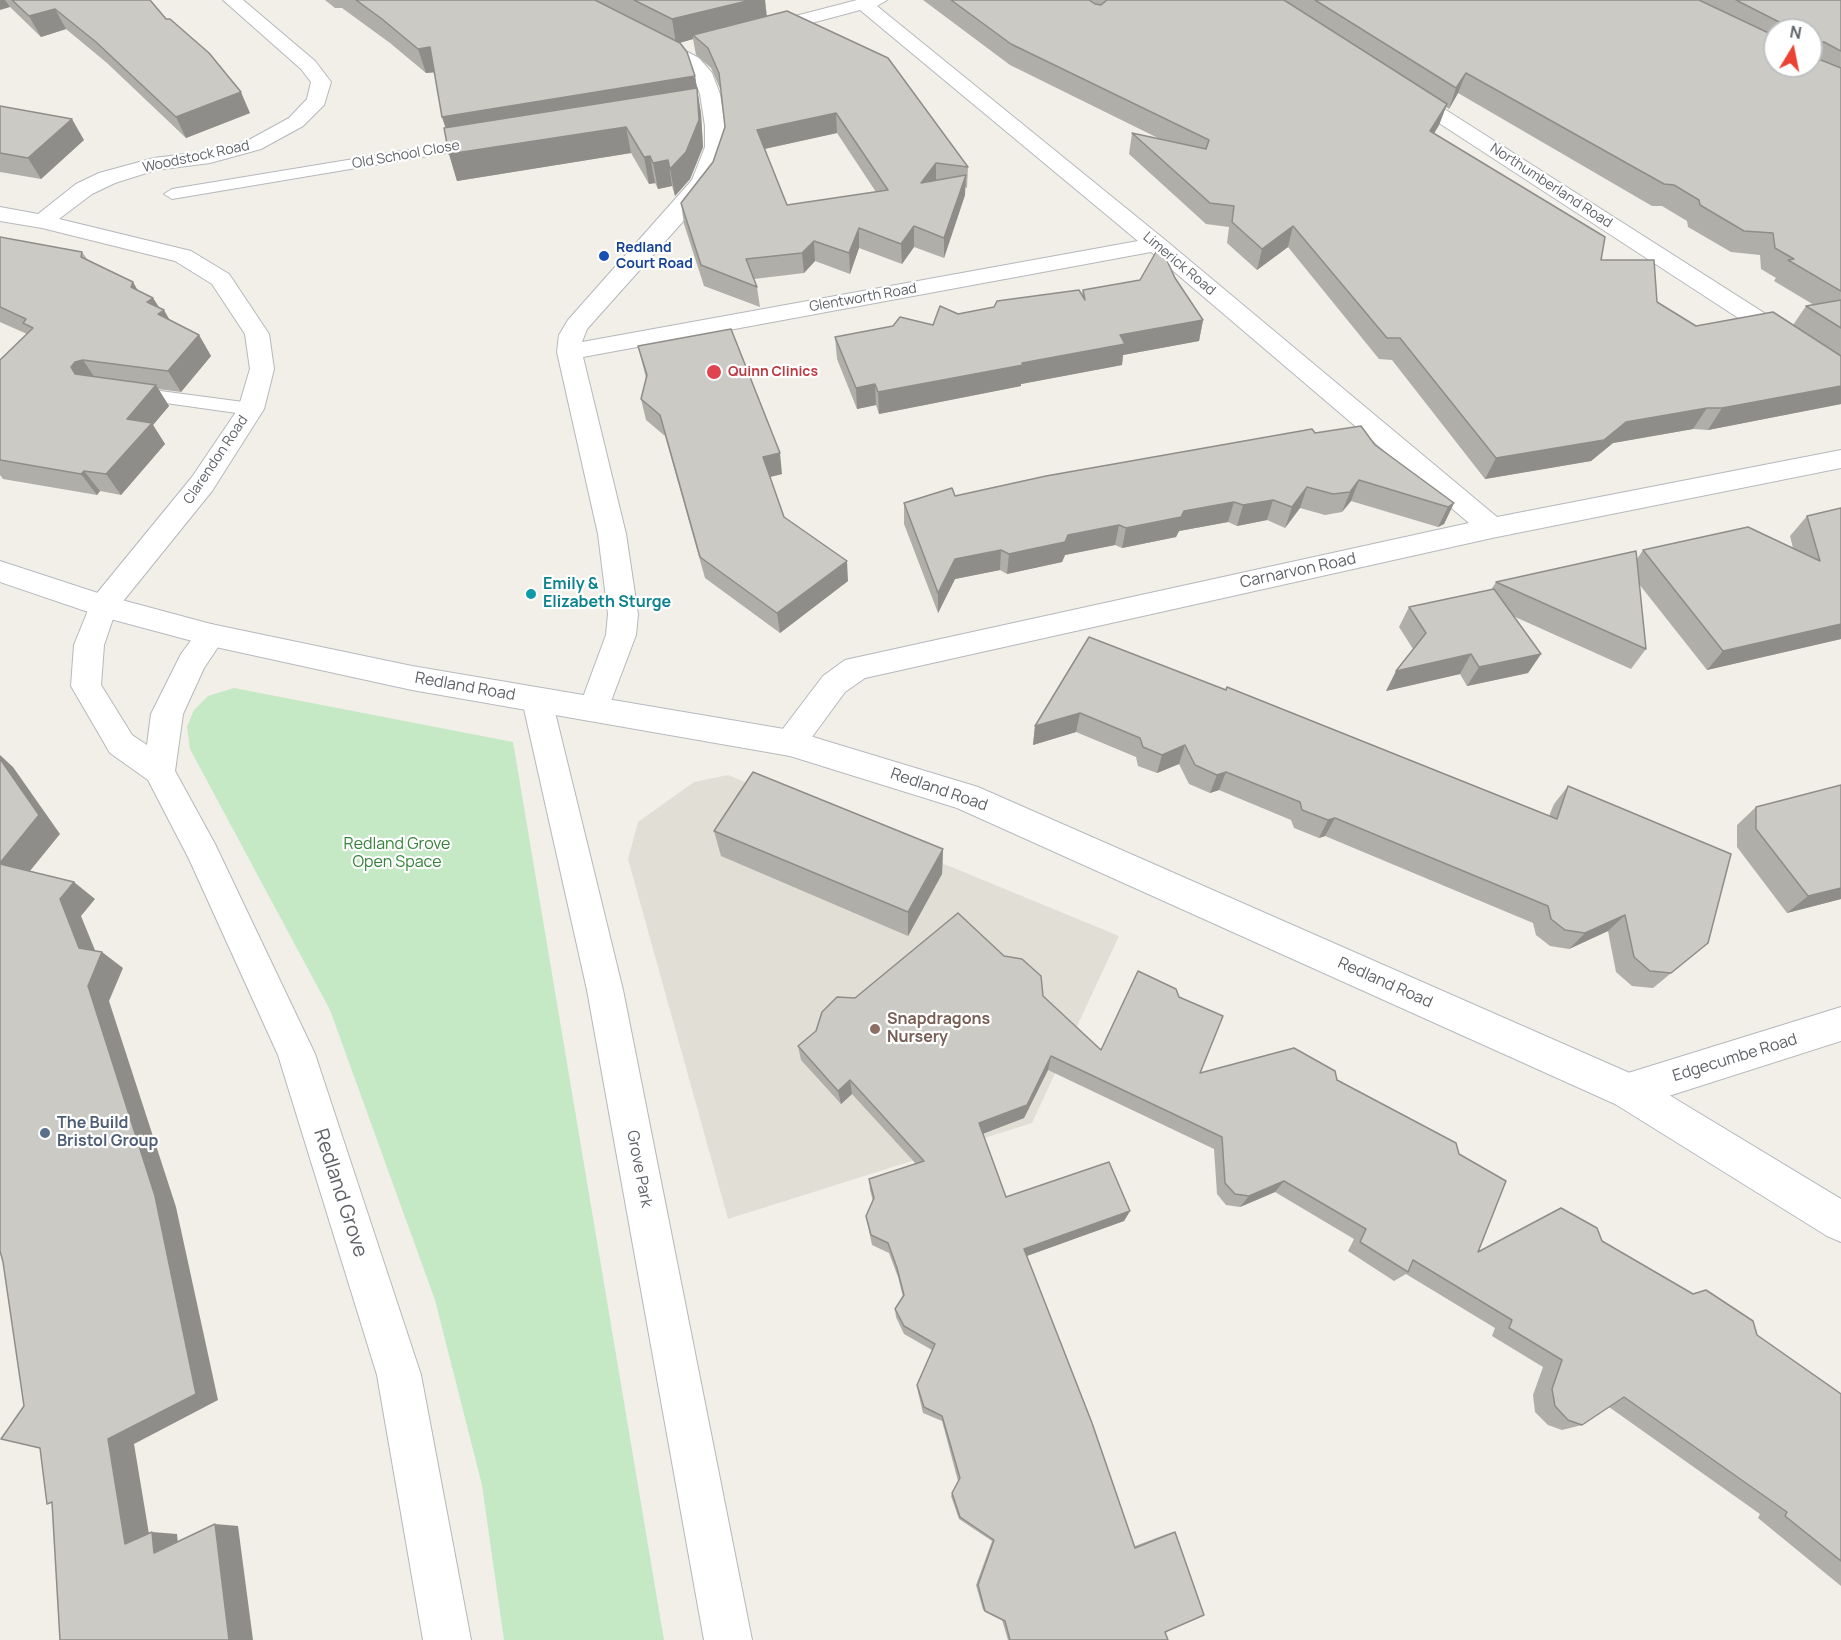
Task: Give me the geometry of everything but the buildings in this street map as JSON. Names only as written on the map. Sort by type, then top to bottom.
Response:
[{"type":"street","name":"Woodstock Road","points":[[42,221],[84,189],[107,178],[154,165],[210,157],[254,145],[296,122],[317,101],[321,82],[308,65],[232,0]]},
{"type":"street","points":[[573,0],[688,50],[702,73],[703,107],[715,147],[702,181],[687,203],[577,325],[571,335],[569,352],[612,534],[623,614],[621,635],[594,708]]},
{"type":"street","points":[[742,35],[870,2]]},
{"type":"street","name":"Limerick Road","points":[[870,2],[1492,528]]},
{"type":"street","name":"Northumberland Road","points":[[1392,84],[1841,373]]},
{"type":"street","name":"Clarendon Road","points":[[0,214],[42,221],[183,256],[221,279],[257,334],[262,369],[251,409],[202,484],[103,606]]},
{"type":"street","name":"Glentworth Road","points":[[569,352],[1156,244]]},
{"type":"street","name":"Carnarvon Road","points":[[790,743],[834,684],[856,668],[1492,528],[1841,459]]},
{"type":"street","name":"Redland Road","points":[[0,571],[103,606],[211,635],[412,678],[790,743],[966,797],[1628,1091],[1841,1222]]},
{"type":"street","name":"Redland Grove","points":[[103,606],[89,645],[86,686],[121,744],[159,771],[203,854],[296,1054],[399,1375],[447,1640]]},
{"type":"street","points":[[159,771],[167,714],[192,662],[211,635]]},
{"type":"street","name":"Grove Park","points":[[537,700],[605,990],[728,1640]]},
{"type":"street","name":"Edgecumbe Road","points":[[1628,1091],[1841,1024]]},
{"type":"lane","name":"Old School Close","points":[[172,194],[500,140]]},
{"type":"lane","points":[[109,390],[251,409]]},
{"type":"shaded area","name":"Snapdragons Nursery","points":[[728,775],[1119,936],[1032,1123],[728,1219],[628,859],[638,822],[694,782]]},
{"type":"green space","name":"Redland Grove Open Space","points":[[234,688],[513,742],[664,1640],[504,1640],[482,1485],[435,1300],[330,1010],[190,749],[187,727],[194,710],[208,696]]},
{"type":"place","name":"Redland Court Road","points":[[604,256]]},
{"type":"place","name":"Quinn Clinics","points":[[714,372]]},
{"type":"place","name":"Emily & Elizabeth Sturge","points":[[531,594]]},
{"type":"place","name":"Snapdragons Nursery","points":[[875,1029]]},
{"type":"place","name":"The Build Bristol Group","points":[[45,1133]]}]
